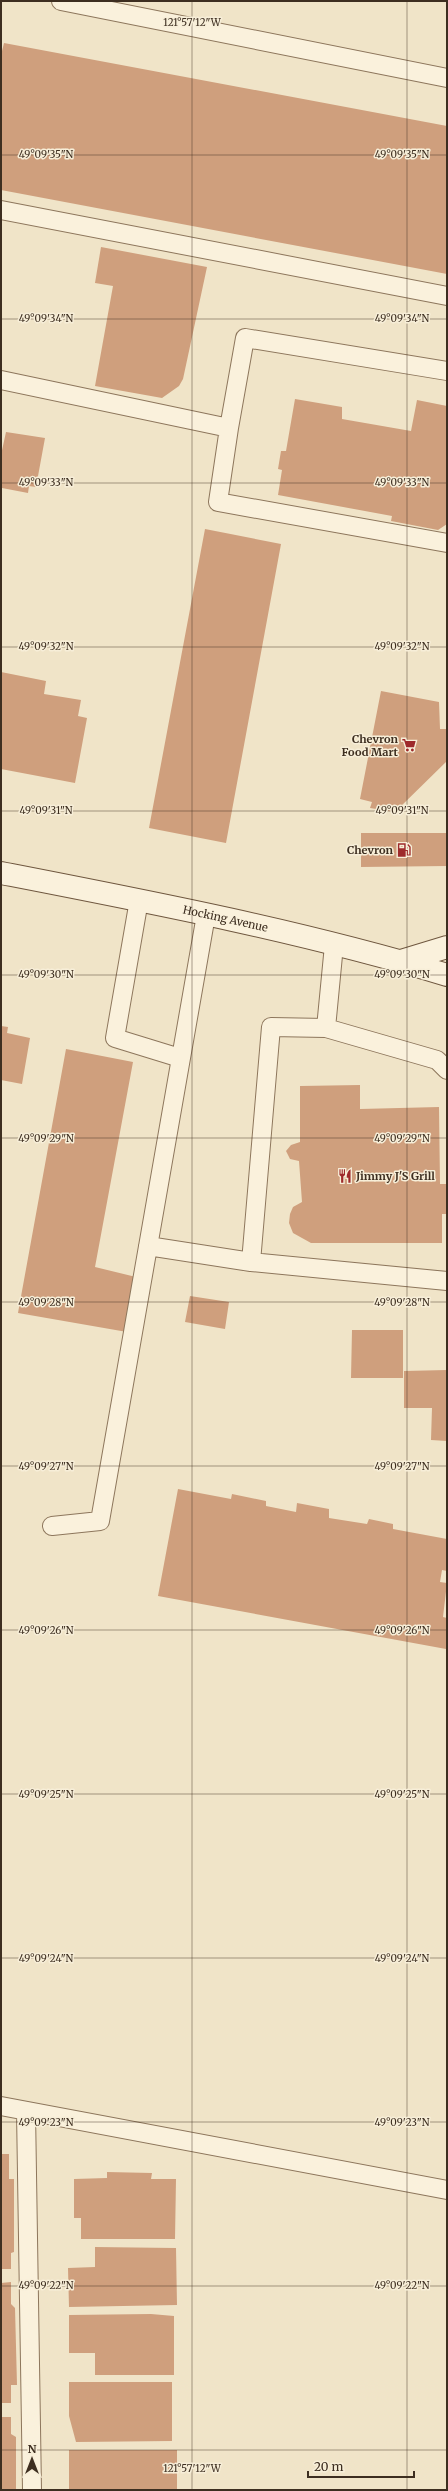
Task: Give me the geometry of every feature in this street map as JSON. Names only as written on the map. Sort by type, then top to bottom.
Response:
[{"type":"street","name":"Hocking Avenue","points":[[1,873],[139,900],[206,915],[401,961],[447,975]]},
{"type":"street","points":[[401,961],[447,947]]},
{"type":"lane","points":[[61,1],[447,78]]},
{"type":"lane","points":[[1,210],[447,296]]},
{"type":"lane","points":[[447,371],[245,338],[218,502],[447,543]]},
{"type":"lane","points":[[1,380],[229,428]]},
{"type":"lane","points":[[139,900],[115,1038],[180,1058]]},
{"type":"lane","points":[[52,1526],[100,1521],[206,915]]},
{"type":"lane","points":[[326,1028],[334,945]]},
{"type":"lane","points":[[251,1262],[271,1027],[326,1028],[437,1060],[447,1070]]},
{"type":"lane","points":[[148,1246],[251,1262],[447,1281]]},
{"type":"lane","points":[[1,2106],[447,2190]]},
{"type":"lane","points":[[26,2111],[32,2490]]},
{"type":"building","points":[[4,43],[447,126],[447,274],[1,190],[1,55]]},
{"type":"building","points":[[101,247],[207,267],[183,379],[179,386],[162,398],[95,386],[113,286],[95,283]]},
{"type":"building","points":[[295,399],[342,407],[342,419],[411,431],[417,400],[447,406],[447,524],[438,530],[391,521],[392,516],[278,495],[282,470],[278,469],[281,451],[286,451]]},
{"type":"building","points":[[6,432],[45,438],[36,487],[29,486],[28,493],[2,488],[1,455]]},
{"type":"building","points":[[205,529],[281,544],[226,843],[149,828]]},
{"type":"building","points":[[1,672],[46,681],[44,694],[81,700],[78,716],[87,718],[75,783],[1,769]]},
{"type":"building","name":"Chevron Food Mart","points":[[381,691],[439,702],[440,729],[447,729],[447,761],[395,812],[370,808],[372,802],[360,799]]},
{"type":"building","name":"Chevron","points":[[361,833],[447,833],[447,866],[361,867]]},
{"type":"building","points":[[1,1026],[8,1027],[7,1033],[30,1038],[22,1084],[1,1080]]},
{"type":"building","points":[[66,1049],[133,1062],[95,1267],[136,1277],[127,1332],[18,1313]]},
{"type":"building","points":[[360,1085],[360,1109],[439,1107],[440,1184],[447,1184],[447,1214],[442,1214],[442,1243],[311,1243],[293,1233],[289,1223],[290,1214],[293,1207],[302,1202],[299,1161],[290,1159],[286,1151],[291,1145],[300,1142],[300,1086]]},
{"type":"building","points":[[190,1296],[229,1302],[225,1329],[185,1322]]},
{"type":"building","points":[[352,1330],[403,1330],[403,1378],[351,1378]]},
{"type":"building","points":[[447,1370],[447,1441],[431,1440],[432,1408],[404,1408],[404,1371]]},
{"type":"building","points":[[178,1489],[231,1499],[232,1494],[266,1501],[266,1506],[296,1512],[297,1503],[329,1509],[329,1518],[367,1524],[369,1519],[393,1524],[393,1529],[447,1539],[447,1571],[442,1570],[440,1582],[447,1583],[443,1617],[447,1618],[446,1649],[158,1596]]},
{"type":"building","points":[[1,2154],[9,2154],[9,2179],[14,2179],[14,2252],[11,2253],[11,2269],[1,2269]]},
{"type":"building","points":[[107,2172],[152,2173],[151,2179],[176,2179],[175,2239],[81,2239],[81,2218],[74,2218],[74,2179],[107,2178]]},
{"type":"building","points":[[95,2247],[176,2248],[177,2305],[69,2307],[68,2268],[95,2267]]},
{"type":"building","points":[[11,2282],[11,2304],[15,2308],[17,2385],[11,2385],[11,2403],[1,2403],[1,2283]]},
{"type":"building","points":[[151,2314],[174,2316],[174,2375],[95,2375],[95,2353],[69,2353],[69,2315]]},
{"type":"building","points":[[69,2382],[172,2382],[172,2441],[76,2442],[69,2416]]},
{"type":"building","points":[[1,2417],[11,2417],[11,2434],[16,2437],[16,2490],[1,2490]]},
{"type":"building","points":[[69,2450],[177,2450],[177,2490],[69,2490]]},
{"type":"place","name":"Chevron Food Mart","points":[[409,745]]},
{"type":"place","name":"Chevron","points":[[404,850]]},
{"type":"place","name":"Jimmy J'S Grill","points":[[345,1176]]}]
